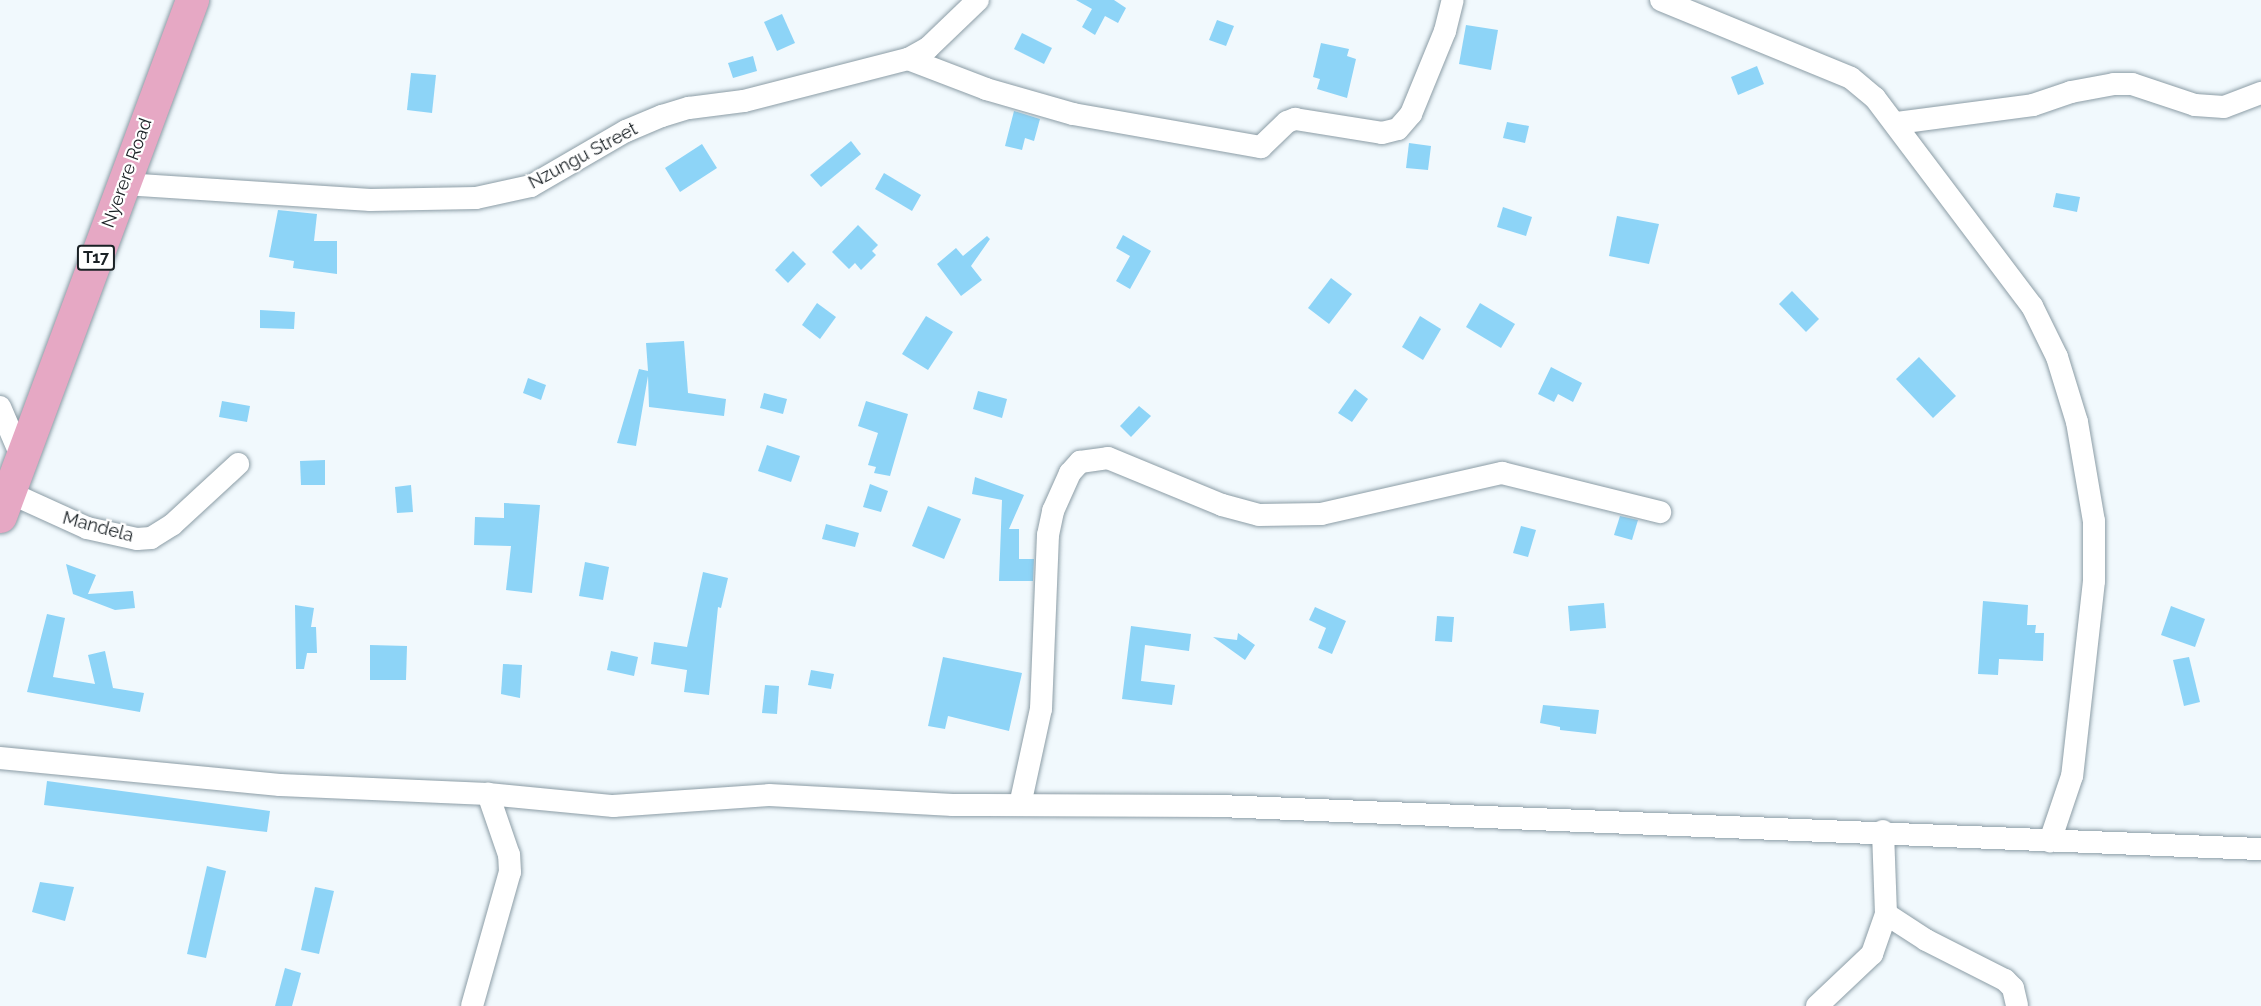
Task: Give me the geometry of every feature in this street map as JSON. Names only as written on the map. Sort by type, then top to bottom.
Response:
[{"type":"main road","name":"Nyerere Road","points":[[4,504],[192,0]]},
{"type":"street","name":"Nzungu Street","points":[[124,184],[370,200],[476,198],[531,186],[626,131],[662,116],[689,108],[744,100],[908,59],[928,48],[978,0]]},
{"type":"street","points":[[908,59],[986,89],[1073,114],[1261,147],[1295,119],[1382,133],[1398,129],[1411,114],[1445,31],[1453,0]]},
{"type":"street","points":[[1661,0],[1851,78],[1897,123],[2032,306],[2057,357],[2077,422],[2094,521],[2094,581],[2072,776],[2050,841]]},
{"type":"street","points":[[1897,123],[2033,105],[2071,92],[2114,84],[2132,84],[2194,105],[2224,107],[2261,93]]},
{"type":"street","points":[[0,407],[21,456]]},
{"type":"street","points":[[1020,805],[1041,709],[1048,535],[1053,511],[1070,473],[1080,462],[1108,458],[1222,505],[1259,515],[1321,514],[1502,473],[1660,512]]},
{"type":"street","name":"Mandela","points":[[4,504],[87,528],[137,539],[151,538],[172,525],[238,464]]},
{"type":"street","points":[[0,758],[280,785],[488,794],[613,806],[770,795],[1020,805],[1220,806],[1707,827],[1883,831],[2050,841],[2261,849]]},
{"type":"street","points":[[472,1006],[510,872],[502,833],[488,794]]},
{"type":"street","points":[[1817,1006],[1872,954],[1886,914],[1883,831]]},
{"type":"street","points":[[1886,914],[2005,980],[2013,988],[2018,1006]]},
{"type":"building","points":[[1076,0],[1114,0],[1126,8],[1118,23],[1105,16],[1095,35],[1082,27],[1092,9]]},
{"type":"building","points":[[782,14],[795,43],[777,51],[764,22]]},
{"type":"building","points":[[1217,20],[1234,26],[1226,46],[1209,40]]},
{"type":"building","points":[[1466,25],[1498,30],[1491,70],[1459,64]]},
{"type":"building","points":[[1022,33],[1052,48],[1044,64],[1014,49]]},
{"type":"building","points":[[1321,43],[1349,49],[1347,56],[1356,59],[1347,98],[1317,89],[1320,79],[1313,77]]},
{"type":"building","points":[[753,56],[757,71],[733,78],[728,63]]},
{"type":"building","points":[[1757,66],[1764,84],[1738,95],[1731,77]]},
{"type":"building","points":[[411,73],[436,75],[432,113],[407,110]]},
{"type":"building","points":[[1014,111],[1040,119],[1034,141],[1025,138],[1022,150],[1005,146]]},
{"type":"building","points":[[1507,122],[1529,126],[1525,143],[1503,138]]},
{"type":"building","points":[[851,141],[861,154],[821,187],[810,175]]},
{"type":"building","points":[[1409,143],[1431,146],[1428,170],[1406,168]]},
{"type":"building","points":[[702,144],[717,168],[680,192],[665,168]]},
{"type":"building","points":[[884,173],[921,195],[912,211],[875,189]]},
{"type":"building","points":[[2056,193],[2080,197],[2077,212],[2053,207]]},
{"type":"building","points":[[1503,207],[1532,217],[1526,236],[1497,227]]},
{"type":"building","points":[[278,210],[317,214],[314,241],[337,241],[337,274],[293,268],[294,261],[269,257]]},
{"type":"building","points":[[1617,216],[1659,224],[1649,264],[1609,256]]},
{"type":"building","points":[[858,225],[878,245],[872,251],[876,255],[861,270],[855,263],[849,269],[832,252]]},
{"type":"building","points":[[1123,235],[1151,251],[1130,289],[1116,281],[1130,256],[1116,248]]},
{"type":"building","points":[[987,236],[990,239],[971,266],[982,280],[961,296],[937,264],[956,248],[963,256]]},
{"type":"building","points":[[793,251],[806,264],[788,283],[775,270]]},
{"type":"building","points":[[1331,278],[1352,294],[1329,324],[1308,308]]},
{"type":"building","points":[[1792,291],[1819,319],[1806,332],[1779,304]]},
{"type":"building","points":[[817,303],[836,317],[820,339],[802,325]]},
{"type":"building","points":[[1480,303],[1515,324],[1501,348],[1466,327]]},
{"type":"building","points":[[260,310],[295,312],[294,329],[260,328]]},
{"type":"building","points":[[926,316],[953,332],[928,370],[902,354]]},
{"type":"building","points":[[1420,316],[1441,329],[1423,360],[1402,347]]},
{"type":"building","points":[[684,341],[688,393],[726,399],[724,416],[649,407],[648,376],[636,446],[617,443],[639,369],[648,371],[646,343]]},
{"type":"building","points":[[1919,357],[1956,396],[1933,418],[1896,379]]},
{"type":"building","points":[[1551,367],[1582,383],[1573,402],[1558,394],[1554,402],[1538,394]]},
{"type":"building","points":[[528,378],[546,385],[541,400],[523,393]]},
{"type":"building","points":[[1355,389],[1368,399],[1352,422],[1338,413]]},
{"type":"building","points":[[978,391],[1007,399],[1002,418],[973,409]]},
{"type":"building","points":[[764,393],[787,399],[783,414],[760,408]]},
{"type":"building","points":[[222,401],[250,406],[247,422],[219,417]]},
{"type":"building","points":[[866,401],[908,414],[890,476],[874,473],[876,467],[868,465],[878,433],[858,426]]},
{"type":"building","points":[[1139,406],[1151,416],[1131,437],[1120,426]]},
{"type":"building","points":[[767,445],[800,456],[791,482],[758,471]]},
{"type":"building","points":[[325,460],[325,485],[301,485],[300,461]]},
{"type":"building","points":[[975,477],[1024,495],[1009,529],[1019,529],[1019,559],[1034,559],[1033,581],[999,581],[1002,500],[972,494]]},
{"type":"building","points":[[870,484],[888,491],[881,512],[863,507]]},
{"type":"building","points":[[411,485],[413,512],[397,513],[395,487]]},
{"type":"building","points":[[504,503],[540,505],[532,593],[506,590],[511,546],[474,545],[475,517],[504,518]]},
{"type":"building","points":[[928,506],[961,519],[944,559],[912,546]]},
{"type":"building","points":[[1620,516],[1638,520],[1632,540],[1614,535]]},
{"type":"building","points":[[826,524],[859,533],[855,547],[822,539]]},
{"type":"building","points":[[1521,526],[1536,530],[1528,557],[1513,553]]},
{"type":"building","points":[[585,562],[609,567],[603,600],[579,596]]},
{"type":"building","points":[[66,564],[96,575],[88,594],[133,591],[135,608],[115,610],[73,594]]},
{"type":"building","points":[[703,572],[728,578],[721,608],[718,607],[709,695],[684,692],[687,670],[651,664],[654,642],[687,647]]},
{"type":"building","points":[[1983,601],[2028,605],[2027,625],[2036,625],[2035,633],[2044,633],[2043,661],[1999,659],[1998,675],[1978,674]]},
{"type":"building","points":[[1604,603],[1606,628],[1570,631],[1568,606]]},
{"type":"building","points":[[295,605],[314,608],[311,627],[316,627],[317,653],[307,653],[304,669],[296,669]]},
{"type":"building","points":[[2171,606],[2205,619],[2195,647],[2161,635]]},
{"type":"building","points":[[1315,607],[1346,621],[1332,654],[1318,648],[1326,628],[1309,620]]},
{"type":"building","points":[[47,614],[65,618],[53,677],[95,684],[88,655],[105,651],[113,688],[144,693],[140,712],[27,692]]},
{"type":"building","points":[[1437,616],[1454,617],[1452,642],[1435,641]]},
{"type":"building","points":[[1131,626],[1191,634],[1189,651],[1145,645],[1141,681],[1175,685],[1172,705],[1122,699]]},
{"type":"building","points":[[1238,633],[1255,645],[1245,660],[1213,637],[1237,640]]},
{"type":"building","points":[[370,645],[407,646],[406,680],[370,680]]},
{"type":"building","points":[[611,651],[638,657],[634,676],[607,670]]},
{"type":"building","points":[[943,657],[1022,673],[1009,731],[948,716],[945,729],[928,726]]},
{"type":"building","points":[[2189,657],[2200,702],[2184,706],[2173,660]]},
{"type":"building","points":[[503,664],[522,665],[520,698],[501,694]]},
{"type":"building","points":[[811,670],[834,674],[831,689],[808,685]]},
{"type":"building","points":[[765,685],[779,686],[777,714],[762,713]]},
{"type":"building","points":[[1543,705],[1599,710],[1596,734],[1560,730],[1560,727],[1540,723]]},
{"type":"building","points":[[47,781],[270,811],[267,832],[44,805]]},
{"type":"building","points":[[207,866],[226,871],[206,958],[187,954]]},
{"type":"building","points":[[40,882],[74,887],[65,921],[32,912]]},
{"type":"building","points":[[315,887],[334,891],[319,954],[301,950]]},
{"type":"building","points":[[285,968],[301,973],[292,1006],[275,1006]]}]
